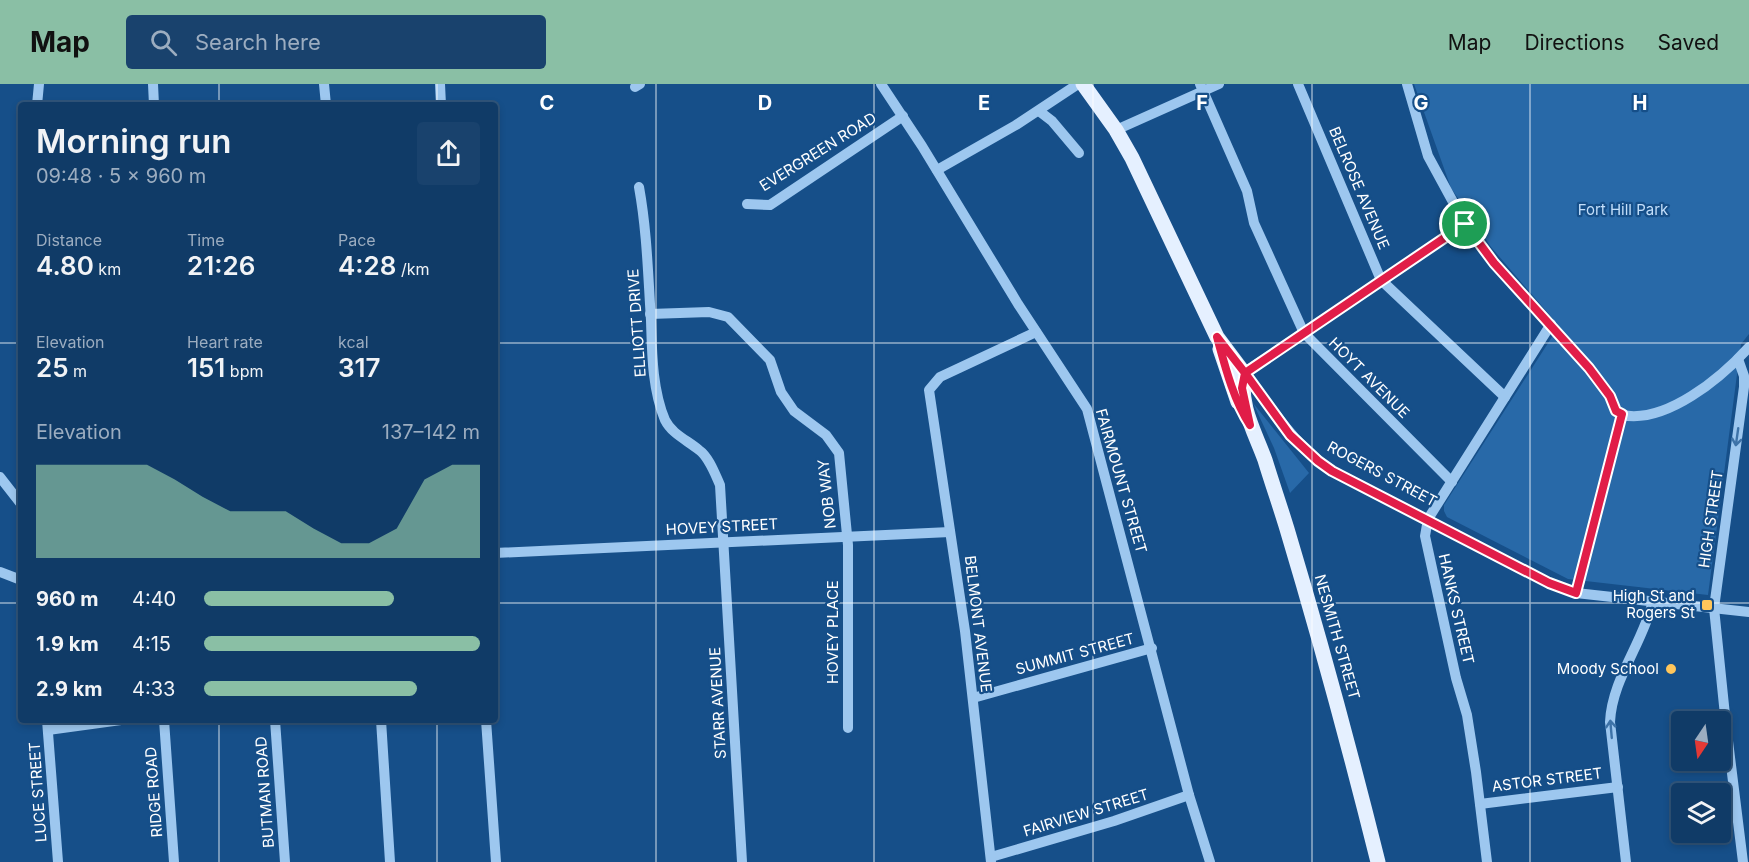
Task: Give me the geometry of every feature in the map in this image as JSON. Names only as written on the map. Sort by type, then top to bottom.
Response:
[{"type":"main road","name":"ROGERS STREET","points":[[1083,84],[1116,130],[1132,158],[1217,337],[1245,373]]},
{"type":"main road","name":"NESMITH STREET","points":[[1217,337],[1242,413],[1264,457],[1306,591],[1346,734],[1378,862]]},
{"type":"main road","name":"NESMITH STREET","points":[[1245,373],[1242,388],[1250,425]]},
{"type":"street","points":[[37,102],[39,84]]},
{"type":"street","points":[[153,84],[154,102]]},
{"type":"street","points":[[324,84],[326,102]]},
{"type":"street","points":[[440,84],[441,102]]},
{"type":"street","name":"FAIRMOUNT STREET","points":[[881,84],[1087,410],[1152,648],[1189,795],[1210,862]]},
{"type":"street","points":[[937,170],[1039,111],[1078,84]]},
{"type":"street","points":[[1116,130],[1202,88],[1220,84]]},
{"type":"street","name":"BELROSE AVENUE","points":[[1298,84],[1381,280],[1505,397]]},
{"type":"street","points":[[1407,84],[1428,156],[1465,224],[1494,263],[1589,368],[1610,396],[1616,411],[1634,417],[1647,415],[1685,400],[1712,382],[1749,347]]},
{"type":"street","name":"HOYT AVENUE","points":[[1202,88],[1247,191],[1254,223],[1304,333],[1452,482]]},
{"type":"street","points":[[1039,111],[1052,121],[1079,153]]},
{"type":"street","name":"EVERGREEN ROAD","points":[[747,204],[770,205],[903,116]]},
{"type":"street","name":"ELLIOTT DRIVE","points":[[639,187],[646,227],[653,367],[666,422],[682,440],[700,451],[712,468],[720,485],[723,542]]},
{"type":"street","points":[[1245,373],[1465,224]]},
{"type":"street","name":"NOB WAY","points":[[650,314],[709,312],[728,316],[770,360],[781,392],[794,411],[826,435],[839,453],[847,536]]},
{"type":"street","points":[[1428,519],[1551,324]]},
{"type":"street","name":"BELMONT AVENUE","points":[[991,860],[965,631],[929,390],[940,377],[1036,332]]},
{"type":"street","name":"HIGH STREET","points":[[1738,359],[1744,376],[1744,387],[1714,608],[1743,862]]},
{"type":"street","name":"ROGERS STREET","points":[[1245,373],[1290,435],[1332,471],[1549,583],[1576,593],[1749,612]]},
{"type":"street","points":[[1576,593],[1622,414]]},
{"type":"street","points":[[0,477],[18,500]]},
{"type":"street","name":"HANKS STREET","points":[[1428,519],[1425,536],[1456,678],[1467,715],[1487,862]]},
{"type":"street","name":"HOVEY STREET","points":[[498,553],[951,532]]},
{"type":"street","name":"HOVEY PLACE","points":[[847,536],[848,728]]},
{"type":"street","name":"STARR AVENUE","points":[[723,542],[742,862]]},
{"type":"street","points":[[0,572],[18,579]]},
{"type":"street","points":[[1626,862],[1610,722],[1611,709],[1618,686],[1649,618],[1653,601]]},
{"type":"street","name":"SUMMIT STREET","points":[[973,698],[1152,648]]},
{"type":"street","points":[[48,725],[77,723]]},
{"type":"street","name":"RIDGE ROAD","points":[[165,723],[174,862]]},
{"type":"street","name":"BUTMAN ROAD","points":[[275,723],[285,862]]},
{"type":"street","points":[[381,723],[390,862]]},
{"type":"street","points":[[486,723],[496,862]]},
{"type":"street","name":"LUCE STREET","points":[[48,725],[58,862]]},
{"type":"street","name":"ASTOR STREET","points":[[1480,804],[1618,787]]},
{"type":"street","name":"FAIRVIEW STREET","points":[[991,860],[1189,795]]},
{"type":"green space","name":"Fort Hill Park","points":[[1414,84],[1749,84],[1749,334],[1741,344],[1708,595],[1568,579],[1447,517],[1444,505],[1559,326],[1491,247],[1451,188]]},
{"type":"green space","points":[[1253,403],[1309,473],[1290,493],[1274,448]]},
{"type":"place","name":"High St and Rogers St","points":[[1707,605]]},
{"type":"place","name":"Moody School","points":[[1671,669]]},
{"type":"route","points":[[1465,224],[1245,373],[1217,337],[1225,364],[1242,413],[1250,425],[1242,388],[1245,373],[1290,435],[1332,471],[1549,583],[1576,593],[1622,414],[1616,411],[1610,396],[1589,368],[1494,263],[1465,224]]}]
